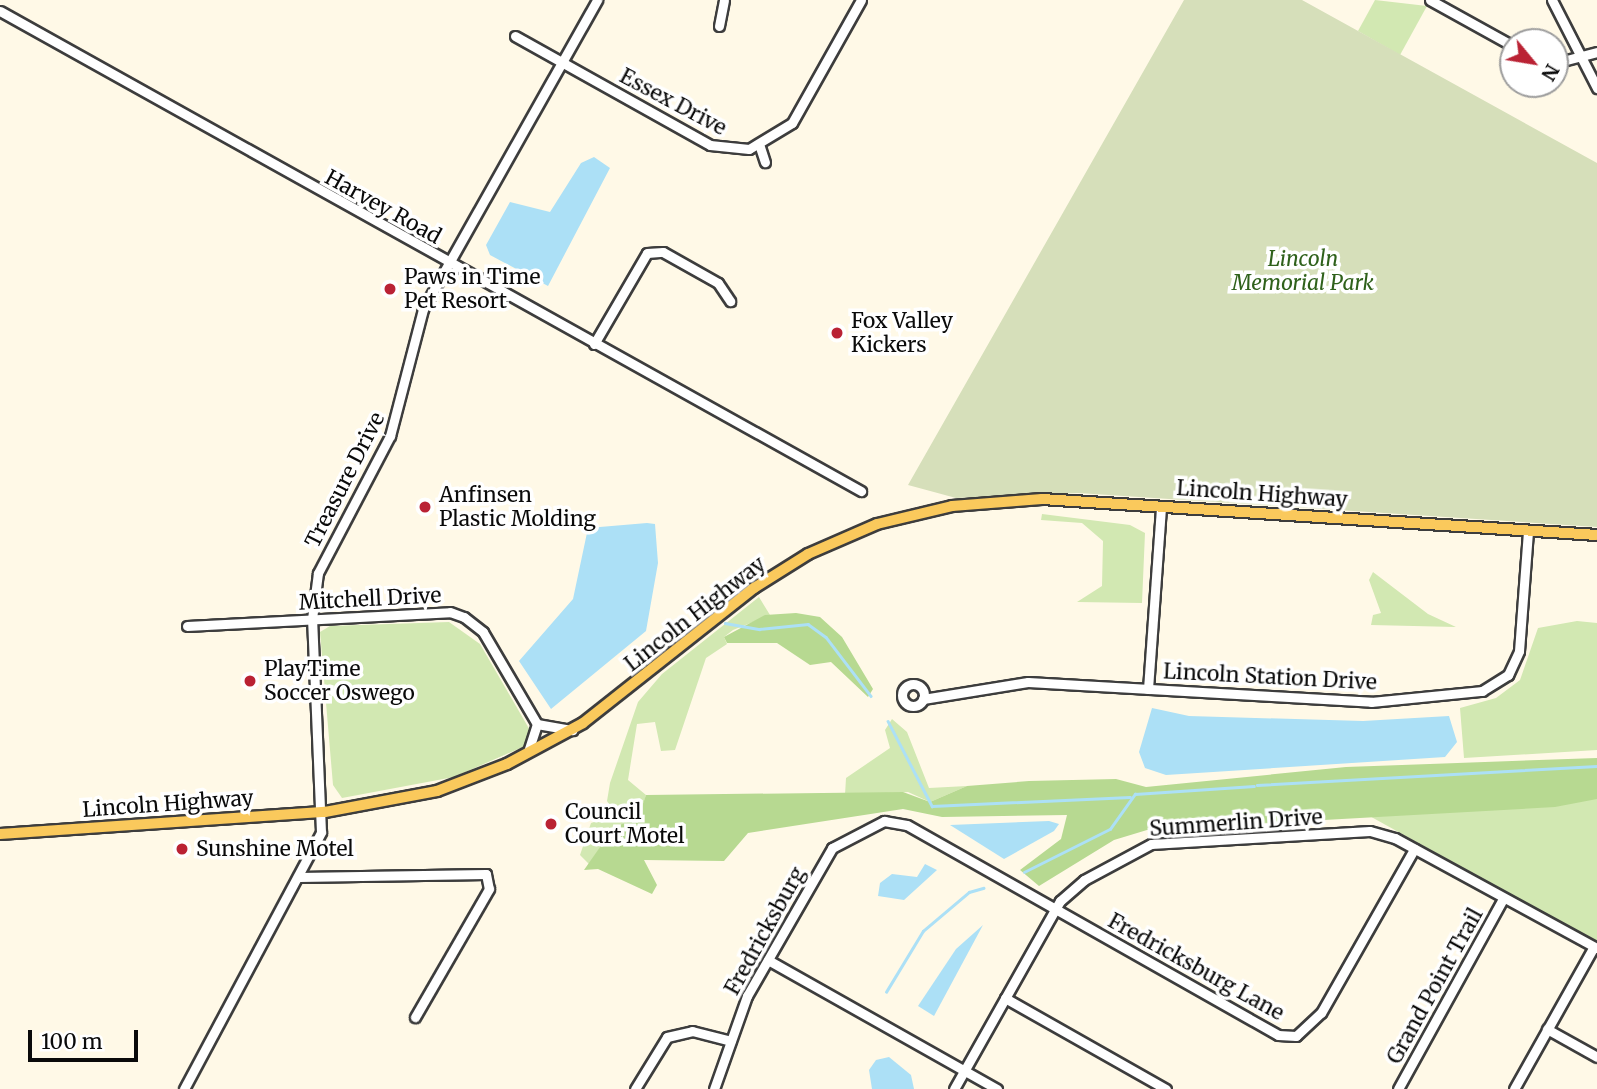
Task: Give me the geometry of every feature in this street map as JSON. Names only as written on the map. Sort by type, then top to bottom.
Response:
[{"type":"main road","name":"Lincoln Highway","points":[[0,834],[325,812],[437,791],[526,755],[572,730],[754,588],[864,529],[994,500],[1161,506],[1597,535]]},
{"type":"street","name":"Treasure Drive","points":[[325,812],[312,619],[318,573],[390,436],[415,327],[597,0]]},
{"type":"street","points":[[719,26],[724,0]]},
{"type":"street","points":[[765,162],[760,147],[792,123],[861,0]]},
{"type":"street","points":[[1430,0],[1499,38]]},
{"type":"street","points":[[1552,0],[1597,88]]},
{"type":"street","name":"Harvey Road","points":[[0,11],[861,491]]},
{"type":"street","name":"Essex Drive","points":[[515,36],[710,145],[760,147]]},
{"type":"street","points":[[1569,62],[1581,61],[1597,52]]},
{"type":"street","points":[[594,344],[647,253],[663,252],[718,283],[730,301]]},
{"type":"street","points":[[1148,689],[1161,506]]},
{"type":"street","name":"Lincoln Station Drive","points":[[923,699],[1028,682],[1371,702],[1482,691],[1507,675],[1519,651],[1528,531]]},
{"type":"street","name":"Mitchell Drive","points":[[187,626],[312,619],[464,617],[484,632],[537,724]]},
{"type":"street","points":[[526,755],[537,724],[572,730]]},
{"type":"street","points":[[184,1089],[299,877],[325,812]]},
{"type":"street","name":"Fredricksburg Lane","points":[[884,821],[907,825],[1278,1034],[1296,1036],[1321,1013],[1414,849]]},
{"type":"street","name":"Fredricksburg","points":[[714,1089],[731,1041],[768,960],[832,848],[884,821]]},
{"type":"street","name":"Summerlin Drive","points":[[954,1089],[1055,908],[1075,885],[1151,844],[1370,831],[1414,849],[1595,948]]},
{"type":"street","points":[[299,877],[384,876],[474,870],[489,879],[415,1017]]},
{"type":"street","name":"Grand Point Trail","points":[[1398,1089],[1503,899]]},
{"type":"street","points":[[1514,1089],[1595,948]]},
{"type":"street","points":[[768,960],[997,1089]]},
{"type":"street","points":[[1005,998],[1166,1089]]},
{"type":"street","points":[[1547,1029],[1597,1057]]},
{"type":"street","points":[[635,1089],[667,1037],[692,1031],[731,1041]]},
{"type":"green space","name":"Lincoln Memorial Park","points":[[1184,0],[1302,0],[1597,163],[1597,527],[1078,493],[956,498],[908,485]]},
{"type":"green space","points":[[1375,0],[1427,6],[1400,55],[1358,31]]},
{"type":"green space","points":[[1042,514],[1130,525],[1145,533],[1142,603],[1077,602],[1102,586],[1103,541],[1082,523],[1041,520]]},
{"type":"green space","points":[[1373,572],[1428,614],[1456,627],[1371,625],[1373,615],[1381,613],[1369,580]]},
{"type":"green space","points":[[759,597],[770,615],[733,630],[724,637],[727,644],[706,658],[675,750],[661,751],[655,722],[637,724],[628,780],[646,795],[639,818],[614,827],[589,864],[580,855],[591,823],[616,815],[607,801],[610,783],[638,702],[662,674]]},
{"type":"green space","points":[[796,613],[820,617],[842,637],[873,689],[868,697],[831,662],[810,665],[777,643],[727,643],[724,637],[765,615]]},
{"type":"green space","points":[[1577,621],[1597,623],[1597,750],[1464,758],[1460,708],[1496,698],[1520,680],[1538,628]]},
{"type":"green space","points":[[449,622],[480,644],[531,732],[525,746],[454,777],[342,798],[333,785],[320,632],[330,626]]},
{"type":"green space","points":[[892,719],[907,732],[929,788],[967,786],[930,802],[908,792],[845,795],[846,778],[890,748],[885,730]]},
{"type":"green space","points":[[1597,758],[1597,799],[1555,807],[1147,830],[1114,840],[1039,886],[1020,870],[1061,839],[1067,815],[942,817],[903,809],[748,833],[724,861],[644,860],[657,885],[652,894],[598,869],[584,870],[614,827],[638,818],[646,795],[903,792],[930,802],[967,786],[1029,781],[1116,779],[1146,787],[1346,767]]},
{"type":"green space","points":[[1597,795],[1597,942],[1366,814]]},
{"type":"water","points":[[594,157],[610,168],[548,286],[490,255],[486,245],[510,202],[550,212],[581,163]]},
{"type":"water","points":[[655,524],[658,563],[646,631],[551,709],[519,661],[573,599],[588,528]]},
{"type":"water","points":[[1152,708],[1189,716],[1363,721],[1449,716],[1457,742],[1445,757],[1166,775],[1145,768],[1139,752]]},
{"type":"water","points":[[1049,821],[1059,824],[1054,831],[1004,859],[950,825]]},
{"type":"water","points":[[925,864],[937,870],[904,900],[878,896],[880,883],[892,874],[917,877]]},
{"type":"water","points":[[983,925],[934,1016],[918,1006],[956,949]]},
{"type":"water","points":[[889,1057],[911,1075],[914,1089],[872,1089],[869,1070],[876,1060]]},
{"type":"waterway","points":[[725,623],[759,629],[808,624],[826,637],[871,696]]},
{"type":"waterway","points":[[660,646],[689,629]]},
{"type":"waterway","points":[[888,721],[932,806],[1130,797]]},
{"type":"waterway","points":[[1257,785],[1597,766]]},
{"type":"waterway","points":[[1024,872],[1110,829],[1135,794],[1254,786]]},
{"type":"waterway","points":[[886,992],[923,931],[969,892],[983,888]]},
{"type":"place","name":"Paws in Time Pet Resort","points":[[390,289]]},
{"type":"place","name":"Fox Valley Kickers","points":[[837,333]]},
{"type":"place","name":"Anfinsen Plastic Molding","points":[[425,507]]},
{"type":"place","name":"PlayTime Soccer Oswego","points":[[250,681]]},
{"type":"place","name":"Council Court Motel","points":[[551,824]]},
{"type":"place","name":"Sunshine Motel","points":[[182,849]]}]
